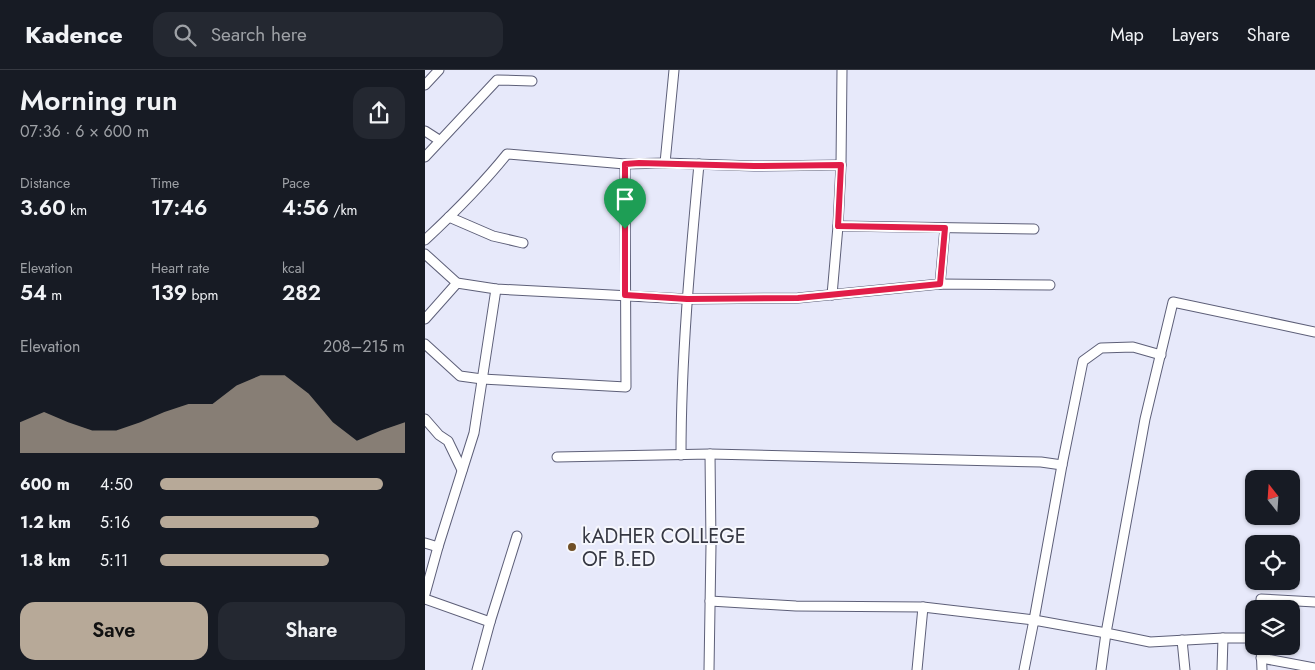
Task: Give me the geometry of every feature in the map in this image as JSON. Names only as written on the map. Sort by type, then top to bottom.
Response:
[{"type":"street","points":[[425,85],[439,70]]},
{"type":"street","points":[[665,163],[674,70]]},
{"type":"street","points":[[832,295],[841,165],[842,70]]},
{"type":"street","points":[[425,157],[497,80],[532,81]]},
{"type":"street","points":[[425,131],[439,140]]},
{"type":"street","points":[[425,240],[489,176],[507,154],[625,164],[841,165]]},
{"type":"street","points":[[425,344],[460,376],[481,379],[626,387],[625,164]]},
{"type":"street","points":[[681,455],[681,402],[687,299],[699,164]]},
{"type":"street","points":[[449,217],[493,236],[523,243]]},
{"type":"street","points":[[838,226],[1034,229]]},
{"type":"street","points":[[940,284],[945,228]]},
{"type":"street","points":[[425,254],[457,283],[496,289],[687,299],[798,298],[940,284],[1050,285]]},
{"type":"street","points":[[425,318],[457,283]]},
{"type":"street","points":[[425,594],[474,433],[496,289]]},
{"type":"street","points":[[1101,670],[1145,420],[1173,302],[1315,332]]},
{"type":"street","points":[[1024,670],[1083,361],[1101,348],[1133,347],[1161,355]]},
{"type":"street","points":[[425,419],[439,435],[448,441],[462,470]]},
{"type":"street","points":[[709,670],[710,454]]},
{"type":"street","points":[[557,457],[710,454],[1041,462],[1062,465]]},
{"type":"street","points":[[477,670],[517,536]]},
{"type":"street","points":[[425,543],[438,547]]},
{"type":"street","points":[[425,599],[490,622]]},
{"type":"street","points":[[1261,600],[1279,600]]},
{"type":"street","points":[[710,601],[796,606],[923,608],[1034,620],[1150,642],[1245,638]]},
{"type":"street","points":[[1300,601],[1315,602]]},
{"type":"street","points":[[917,670],[923,608]]},
{"type":"street","points":[[1222,670],[1223,638]]},
{"type":"street","points":[[1182,640],[1185,670]]},
{"type":"street","points":[[1262,670],[1261,658],[1312,668]]},
{"type":"place","name":"kADHER COLLEGE OF B.ED","points":[[572,547]]},
{"type":"route","points":[[639,163],[754,166],[841,165],[838,226],[945,228],[940,284],[798,298],[687,299],[625,295],[625,229],[625,164],[639,163]]}]
